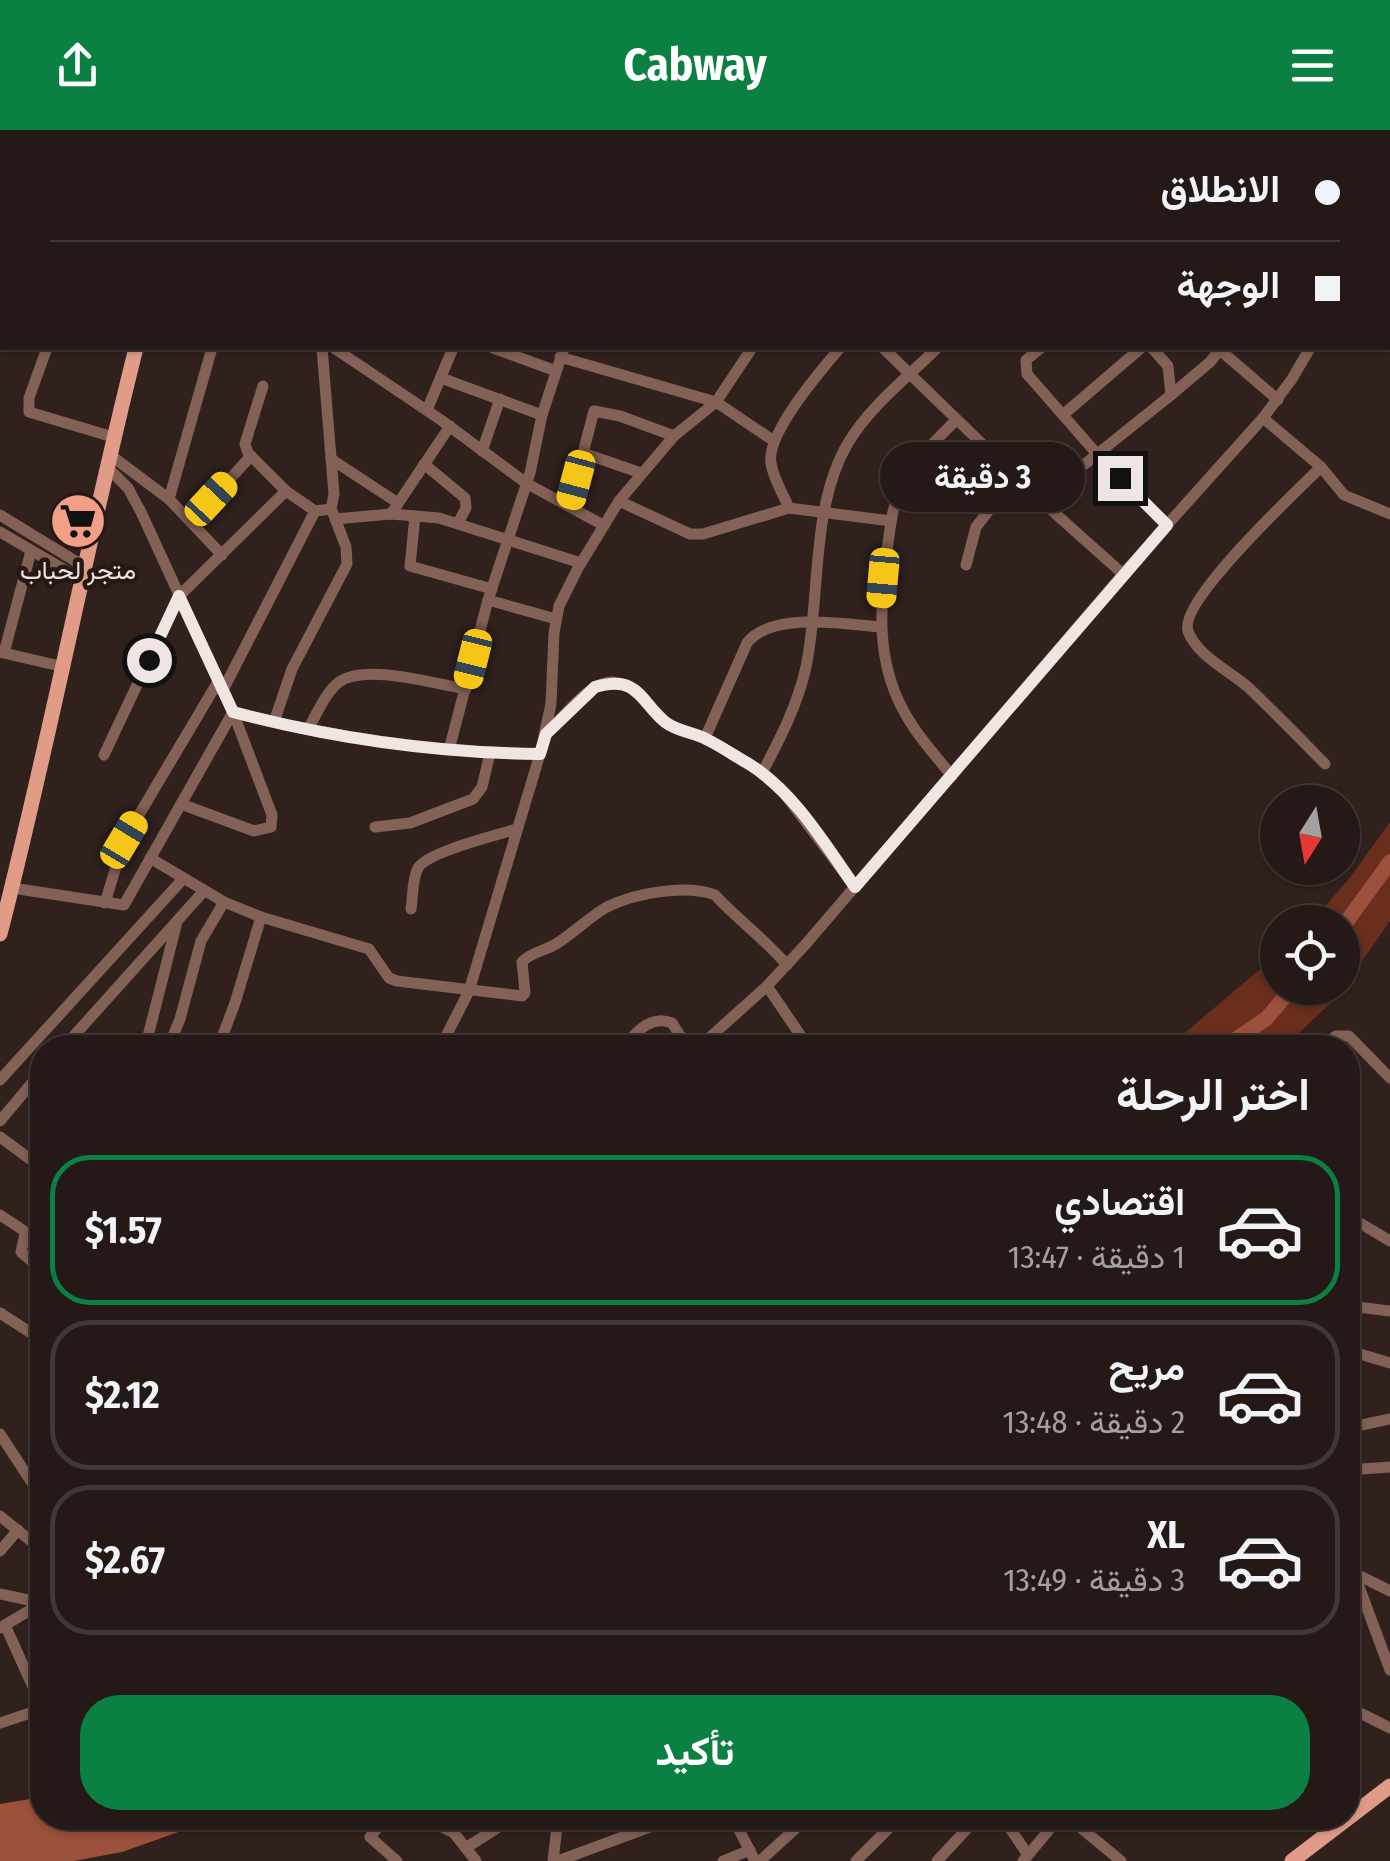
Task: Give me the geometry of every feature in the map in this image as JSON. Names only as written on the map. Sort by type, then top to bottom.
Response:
[{"type":"main road","points":[[0,934],[135,350]]},
{"type":"main road","points":[[1360,1809],[1390,1786]]},
{"type":"main road","points":[[1292,1861],[1333,1830]]},
{"type":"street","points":[[47,350],[29,398],[29,412],[113,438]]},
{"type":"street","points":[[169,500],[211,350]]},
{"type":"street","points":[[274,722],[292,669],[347,564],[346,547],[333,514],[322,350]]},
{"type":"street","points":[[337,350],[526,483],[602,525]]},
{"type":"street","points":[[427,410],[452,350]]},
{"type":"street","points":[[498,350],[556,371]]},
{"type":"street","points":[[447,1035],[469,991],[546,734],[556,619],[581,563],[618,501],[674,436],[716,402],[745,350]]},
{"type":"street","points":[[789,508],[771,464],[774,441],[815,377],[838,350]]},
{"type":"street","points":[[885,350],[1040,500],[1123,574]]},
{"type":"street","points":[[762,773],[801,684],[813,619],[825,510],[834,474],[848,442],[935,350]]},
{"type":"street","points":[[1038,350],[1026,360],[1025,371],[1097,454],[1167,525]]},
{"type":"street","points":[[1064,414],[1139,350]]},
{"type":"street","points":[[1154,350],[1168,366],[1171,395]]},
{"type":"street","points":[[1040,500],[1171,395],[1219,350]]},
{"type":"street","points":[[1221,350],[1278,400]]},
{"type":"street","points":[[712,1035],[787,965],[1123,574],[1264,418],[1309,350]]},
{"type":"street","points":[[448,750],[562,352],[716,402],[774,441]]},
{"type":"street","points":[[1168,366],[1198,372]]},
{"type":"street","points":[[441,378],[542,415]]},
{"type":"street","points":[[263,386],[245,444],[251,456],[286,490],[316,512],[394,508]]},
{"type":"street","points":[[482,451],[500,400]]},
{"type":"street","points":[[569,506],[592,413],[596,410],[674,436]]},
{"type":"street","points":[[1264,418],[1321,467],[1344,495],[1390,514]]},
{"type":"street","points":[[952,776],[903,710],[886,667],[881,593],[898,494],[911,469],[956,420]]},
{"type":"street","points":[[394,508],[450,426]]},
{"type":"street","points":[[582,453],[641,473]]},
{"type":"street","points":[[191,521],[251,456]]},
{"type":"street","points":[[331,460],[394,508],[581,563]]},
{"type":"street","points":[[108,461],[169,500],[222,555]]},
{"type":"street","points":[[108,461],[142,512],[221,685],[272,815],[271,827],[254,831],[181,804]]},
{"type":"street","points":[[424,464],[464,498],[466,508],[458,524]]},
{"type":"street","points":[[1321,467],[1221,570],[1196,600],[1186,625],[1188,633],[1206,653],[1244,684],[1325,764]]},
{"type":"street","points":[[966,565],[976,527],[1015,476]]},
{"type":"street","points":[[104,755],[179,596],[286,490]]},
{"type":"street","points":[[618,501],[690,534],[703,534],[789,508],[891,521]]},
{"type":"street","points":[[105,903],[124,840],[221,685],[316,512]]},
{"type":"street","points":[[0,515],[83,573]]},
{"type":"street","points":[[415,516],[410,566],[556,619]]},
{"type":"street","points":[[0,532],[30,551],[83,573]]},
{"type":"street","points":[[30,551],[2,653],[64,667]]},
{"type":"street","points":[[705,738],[750,638],[757,633],[813,619],[881,627]]},
{"type":"street","points":[[308,729],[329,693],[355,675],[372,673],[466,689]]},
{"type":"street","points":[[546,734],[595,687],[616,684],[646,698],[674,727],[705,738],[762,773],[799,811],[855,887]]},
{"type":"street","points":[[233,712],[308,729],[448,750],[540,754]]},
{"type":"street","points":[[12,888],[118,906],[129,900],[233,712]]},
{"type":"street","points":[[374,826],[410,823],[473,800],[482,787],[490,753]]},
{"type":"street","points":[[412,909],[420,864],[517,828]]},
{"type":"street","points":[[150,858],[224,902],[368,949],[390,978],[397,980],[524,995],[524,958],[559,942],[610,906],[655,894],[688,892],[715,895],[735,917],[764,937],[787,965]]},
{"type":"street","points":[[41,1035],[183,878]]},
{"type":"street","points":[[75,1035],[202,892]]},
{"type":"street","points":[[174,1035],[201,942],[224,902]]},
{"type":"street","points":[[223,1035],[261,917]]},
{"type":"street","points":[[148,1035],[178,922]]},
{"type":"street","points":[[767,986],[800,1035]]},
{"type":"street","points":[[636,1035],[658,1019],[672,1023],[680,1035]]},
{"type":"street","points":[[0,1080],[30,1047]]},
{"type":"street","points":[[1360,1047],[1390,1078]]},
{"type":"street","points":[[0,1121],[30,1085]]},
{"type":"street","points":[[0,1137],[30,1159]]},
{"type":"street","points":[[1,1217],[23,1230],[21,1252],[30,1260]]},
{"type":"street","points":[[1360,1223],[1390,1240]]},
{"type":"street","points":[[1360,1307],[1390,1311]]},
{"type":"street","points":[[0,1313],[30,1332]]},
{"type":"street","points":[[1360,1359],[1390,1363]]},
{"type":"street","points":[[1360,1426],[1390,1420]]},
{"type":"street","points":[[0,1434],[30,1480]]},
{"type":"street","points":[[1360,1469],[1390,1467]]},
{"type":"street","points":[[0,1516],[30,1540]]},
{"type":"street","points":[[0,1551],[30,1529]]},
{"type":"street","points":[[1360,1576],[1390,1591]]},
{"type":"street","points":[[0,1594],[30,1600]]},
{"type":"street","points":[[1360,1595],[1390,1670]]},
{"type":"street","points":[[30,1610],[1,1626],[30,1684]]},
{"type":"street","points":[[2,1718],[30,1711]]},
{"type":"street","points":[[1360,1714],[1390,1728]]},
{"type":"street","points":[[376,1830],[370,1837],[397,1861]]},
{"type":"street","points":[[448,1830],[467,1846],[476,1861]]},
{"type":"street","points":[[467,1846],[493,1830]]},
{"type":"street","points":[[557,1830],[555,1861],[641,1830]]},
{"type":"street","points":[[739,1830],[755,1857]]},
{"type":"street","points":[[724,1861],[755,1857],[791,1830]]},
{"type":"street","points":[[856,1861],[886,1830]]},
{"type":"street","points":[[937,1861],[966,1830]]},
{"type":"street","points":[[1010,1830],[1025,1858],[1049,1830]]},
{"type":"street","points":[[1084,1830],[1121,1861]]},
{"type":"shaded area","points":[[1390,822],[1390,921],[1360,964],[1360,905],[1326,905],[1344,885],[1360,885],[1360,864]]},
{"type":"shaded area","points":[[1260,969],[1260,1005],[1329,1005],[1297,1035],[1182,1035]]},
{"type":"shaded area","points":[[30,1799],[30,1830],[184,1830],[122,1852],[74,1861],[0,1861],[0,1804]]},
{"type":"waterway","points":[[1359,905],[1390,862]]},
{"type":"waterway","points":[[1242,1035],[1278,1005]]},
{"type":"place","name":"متجر لحباب","points":[[78,521]]},
{"type":"route","points":[[149,660],[179,596],[233,712],[321,732],[490,753],[540,754],[546,734],[595,687],[626,686],[646,698],[665,721],[705,738],[762,773],[799,811],[855,887],[1167,525],[1120,478]]}]
